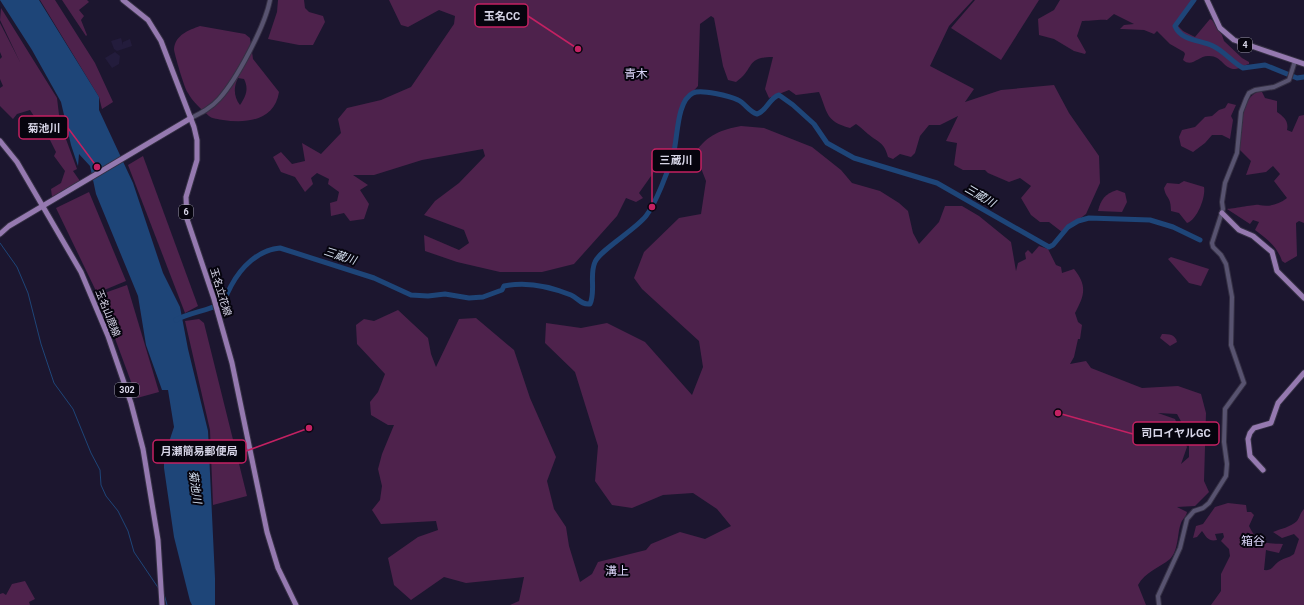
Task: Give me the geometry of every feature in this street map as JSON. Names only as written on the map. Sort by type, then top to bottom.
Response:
[{"type":"main road","name":"玉名立花線","points":[[123,0],[148,20],[161,41],[191,118],[197,140],[197,160],[186,197],[186,214],[216,303],[232,363],[267,532],[278,568],[296,605]]},
{"type":"main road","name":"4","points":[[1206,0],[1220,28],[1228,36],[1241,44],[1304,64]]},
{"type":"main road","points":[[0,234],[9,226],[191,118]]},
{"type":"main road","name":"302","points":[[0,141],[17,162],[43,206]]},
{"type":"main road","name":"玉名山鹿線","points":[[43,206],[81,272],[108,336],[131,403],[143,449],[158,540],[162,605]]},
{"type":"main road","points":[[1222,213],[1239,230],[1253,236],[1272,252],[1278,271],[1304,298]]},
{"type":"main road","points":[[1263,470],[1250,456],[1248,439],[1250,433],[1254,428],[1271,423],[1278,402],[1304,373]]},
{"type":"street","points":[[191,118],[212,106],[231,83],[260,31],[270,0]]},
{"type":"street","points":[[1159,605],[1158,596],[1180,548],[1187,519],[1194,511],[1203,508],[1209,503],[1226,476],[1227,464],[1224,435],[1225,409],[1244,383],[1231,345],[1232,297],[1226,264],[1221,255],[1213,247],[1212,243],[1222,213],[1223,191],[1237,153],[1241,112],[1250,93],[1255,90],[1274,87],[1284,83],[1291,77],[1295,61]]},
{"type":"shaded area","points":[[40,0],[55,0],[95,63],[113,102],[102,109],[99,97]]},
{"type":"shaded area","points":[[62,0],[87,0],[89,2],[79,10],[84,16],[81,20],[87,35],[86,36]]},
{"type":"shaded area","points":[[278,0],[304,0],[305,8],[309,12],[323,16],[325,22],[313,45],[299,45],[268,39],[277,12]]},
{"type":"shaded area","points":[[389,0],[973,0],[949,26],[930,66],[974,89],[965,102],[1001,90],[1054,85],[1069,113],[1099,156],[1100,183],[1086,214],[1062,232],[1049,222],[1040,222],[1031,215],[1021,198],[1031,186],[1020,178],[1009,182],[988,173],[985,170],[963,170],[954,165],[957,143],[946,141],[958,116],[940,125],[929,125],[920,136],[915,153],[911,157],[900,154],[893,159],[888,157],[885,148],[881,143],[856,124],[850,128],[832,119],[826,111],[819,92],[796,95],[789,90],[769,98],[765,89],[773,57],[754,61],[746,73],[736,82],[728,80],[723,66],[714,18],[711,16],[700,24],[698,86],[689,96],[680,115],[674,143],[666,166],[656,169],[639,193],[643,198],[636,202],[626,198],[617,216],[574,264],[542,272],[500,272],[457,262],[425,251],[424,235],[459,250],[469,243],[464,230],[424,215],[435,201],[459,183],[485,156],[483,149],[422,160],[374,175],[353,175],[368,185],[360,190],[369,204],[364,219],[350,221],[344,213],[331,216],[330,203],[337,201],[339,192],[328,184],[329,179],[317,173],[311,178],[313,184],[305,192],[295,177],[281,172],[273,157],[281,152],[292,164],[305,161],[302,143],[321,154],[341,133],[338,119],[347,108],[381,100],[411,87],[454,24],[455,16],[439,10],[408,27],[401,25]]},
{"type":"shaded area","points":[[975,0],[1039,0],[1001,60],[951,28]]},
{"type":"shaded area","points":[[1060,0],[1196,0],[1175,23],[1183,31],[1195,37],[1210,19],[1212,20],[1222,35],[1224,41],[1242,58],[1249,62],[1249,64],[1235,69],[1228,67],[1213,56],[1204,56],[1189,63],[1186,62],[1183,60],[1185,54],[1184,52],[1170,44],[1157,31],[1154,34],[1144,30],[1120,29],[1124,25],[1134,24],[1114,14],[1107,20],[1082,21],[1077,36],[1086,52],[1085,54],[1074,51],[1054,39],[1039,35],[1038,19],[1054,10]]},
{"type":"shaded area","points":[[1,8],[57,98],[60,123],[77,169],[73,171],[80,181],[52,197],[51,189],[61,183],[65,171],[54,156],[56,152],[48,136],[54,131],[53,122],[45,133],[30,110],[17,114],[13,119],[0,106],[0,88],[3,86],[0,79],[0,59],[2,57],[0,52],[0,23],[20,62],[0,20]]},
{"type":"shaded area","points":[[200,26],[245,34],[250,38],[253,59],[279,92],[272,109],[266,114],[258,118],[241,121],[216,119],[209,116],[192,99],[185,85],[174,49],[177,40],[183,34]],"holes":[[[238,78],[244,79],[246,92],[240,105],[235,96],[235,85]]]},
{"type":"shaded area","points":[[121,38],[123,45],[123,42],[130,39],[132,46],[117,51],[114,49],[111,41]]},
{"type":"shaded area","points":[[115,52],[120,56],[119,64],[112,68],[105,58]]},
{"type":"shaded area","points":[[1261,90],[1265,98],[1277,101],[1277,112],[1285,120],[1287,130],[1292,132],[1299,116],[1304,115],[1304,223],[1299,221],[1296,223],[1297,256],[1285,263],[1282,261],[1271,243],[1255,230],[1259,222],[1253,220],[1250,224],[1227,209],[1257,205],[1273,205],[1287,198],[1274,181],[1280,174],[1273,166],[1266,172],[1246,175],[1251,161],[1239,149],[1244,107],[1254,94]]},
{"type":"shaded area","points":[[1228,103],[1236,105],[1231,116],[1233,120],[1230,139],[1222,135],[1212,135],[1205,143],[1193,152],[1181,146],[1179,137],[1182,130],[1195,127],[1205,117],[1212,116],[1219,110],[1225,108]]},
{"type":"shaded area","points":[[741,126],[764,128],[812,147],[841,170],[852,183],[880,191],[899,203],[908,211],[913,233],[919,244],[939,222],[945,206],[962,206],[979,216],[1011,242],[1016,271],[1018,263],[1026,259],[1025,253],[1028,250],[1032,254],[1039,246],[1048,249],[1056,265],[1061,267],[1062,273],[1074,269],[1083,286],[1081,301],[1075,313],[1078,322],[1082,325],[1080,339],[1078,339],[1074,357],[1070,364],[1086,361],[1091,368],[1142,388],[1178,386],[1201,394],[1206,413],[1204,481],[1209,492],[1195,506],[1177,507],[1187,512],[1181,523],[1173,555],[1166,562],[1152,570],[1138,585],[1146,605],[510,605],[519,601],[524,577],[466,583],[444,577],[411,600],[394,585],[388,558],[418,537],[438,530],[436,521],[381,524],[372,510],[380,500],[382,486],[378,469],[382,454],[394,425],[388,425],[371,415],[370,402],[378,392],[385,374],[357,344],[356,325],[364,319],[374,321],[398,310],[428,338],[431,354],[436,367],[459,319],[476,318],[514,350],[530,398],[556,457],[547,481],[554,509],[566,527],[569,546],[580,582],[592,574],[598,562],[646,550],[651,544],[680,532],[705,539],[731,526],[717,509],[693,493],[663,495],[632,508],[612,505],[595,481],[598,446],[575,372],[545,343],[546,323],[581,328],[607,323],[645,342],[692,395],[703,367],[699,341],[642,289],[634,278],[644,252],[679,218],[701,214],[706,181],[695,153],[710,137],[721,131]],"holes":[[[1158,413],[1177,414],[1189,436],[1189,457],[1181,464],[1187,447],[1175,419]]]},
{"type":"shaded area","points":[[143,156],[198,306],[185,313],[128,165]]},
{"type":"shaded area","points":[[1184,181],[1204,187],[1204,196],[1200,208],[1194,218],[1187,223],[1179,213],[1171,211],[1170,203],[1164,188],[1167,183],[1179,184]]},
{"type":"shaded area","points":[[1117,190],[1125,193],[1127,202],[1122,212],[1098,211],[1104,198],[1109,193]]},
{"type":"shaded area","points":[[89,192],[126,281],[97,293],[56,208]]},
{"type":"shaded area","points":[[1171,257],[1209,269],[1201,286],[1189,283],[1168,259]]},
{"type":"shaded area","points":[[127,285],[159,392],[137,398],[99,295]]},
{"type":"shaded area","points":[[199,319],[204,323],[247,496],[213,505],[210,430],[185,321]]},
{"type":"shaded area","points":[[1162,334],[1169,334],[1173,336],[1177,342],[1170,346],[1160,338]]},
{"type":"shaded area","points":[[1228,503],[1246,505],[1247,512],[1251,512],[1254,515],[1249,526],[1255,536],[1259,539],[1266,543],[1283,544],[1279,553],[1266,550],[1264,570],[1271,569],[1280,561],[1294,554],[1299,539],[1294,534],[1282,538],[1273,532],[1295,523],[1304,509],[1304,605],[1211,605],[1221,591],[1221,574],[1230,556],[1229,549],[1221,541],[1224,537],[1223,533],[1215,534],[1217,540],[1210,540],[1202,531],[1197,537],[1193,538],[1196,526],[1203,524],[1215,507]]},
{"type":"shaded area","points":[[25,581],[35,599],[29,602],[30,605],[0,605],[0,594],[3,593],[6,595],[12,584]]},
{"type":"water","points":[[0,0],[39,0],[99,97],[99,110],[133,183],[163,273],[180,307],[188,349],[208,431],[215,605],[192,605],[174,537],[164,468],[164,457],[174,427],[168,390],[162,390],[146,345],[138,296],[96,194],[90,166],[79,154],[78,166],[71,145],[61,102],[32,50]]},
{"type":"waterway","points":[[1194,0],[1175,26],[1182,35],[1217,48],[1243,68],[1265,65],[1297,78],[1304,77]]},
{"type":"waterway","name":"三蔵川","points":[[176,320],[219,304],[225,298],[235,279],[245,266],[264,252],[280,248],[374,278],[411,295],[428,296],[445,294],[469,298],[483,297],[502,290],[504,286],[530,284],[554,289],[571,295],[584,303],[590,304],[592,299],[593,267],[595,262],[598,257],[641,222],[650,210],[661,187],[673,155],[678,121],[683,104],[687,97],[697,92],[734,98],[757,114],[779,95],[793,105],[814,124],[827,143],[854,158],[937,183],[1049,247],[1053,245],[1068,227],[1078,221],[1089,218],[1150,220],[1173,227],[1200,240]]},
{"type":"waterway","points":[[0,243],[17,267],[28,293],[41,344],[54,383],[73,409],[91,453],[100,470],[101,485],[106,496],[118,511],[128,531],[134,552],[159,589]]},
{"type":"waterway","points":[[164,594],[167,605]]},
{"type":"place","name":"玉名CC","points":[[578,49]]},
{"type":"place","name":"菊池川","points":[[97,167]]},
{"type":"place","name":"三蔵川","points":[[652,207]]},
{"type":"place","name":"司ロイヤルGC","points":[[1058,413]]},
{"type":"place","name":"月瀬簡易郵便局","points":[[309,428]]},
{"type":"district","name":"青木","points":[[636,74]]},
{"type":"district","name":"箱谷","points":[[1253,541]]},
{"type":"district","name":"溝上","points":[[617,571]]}]
